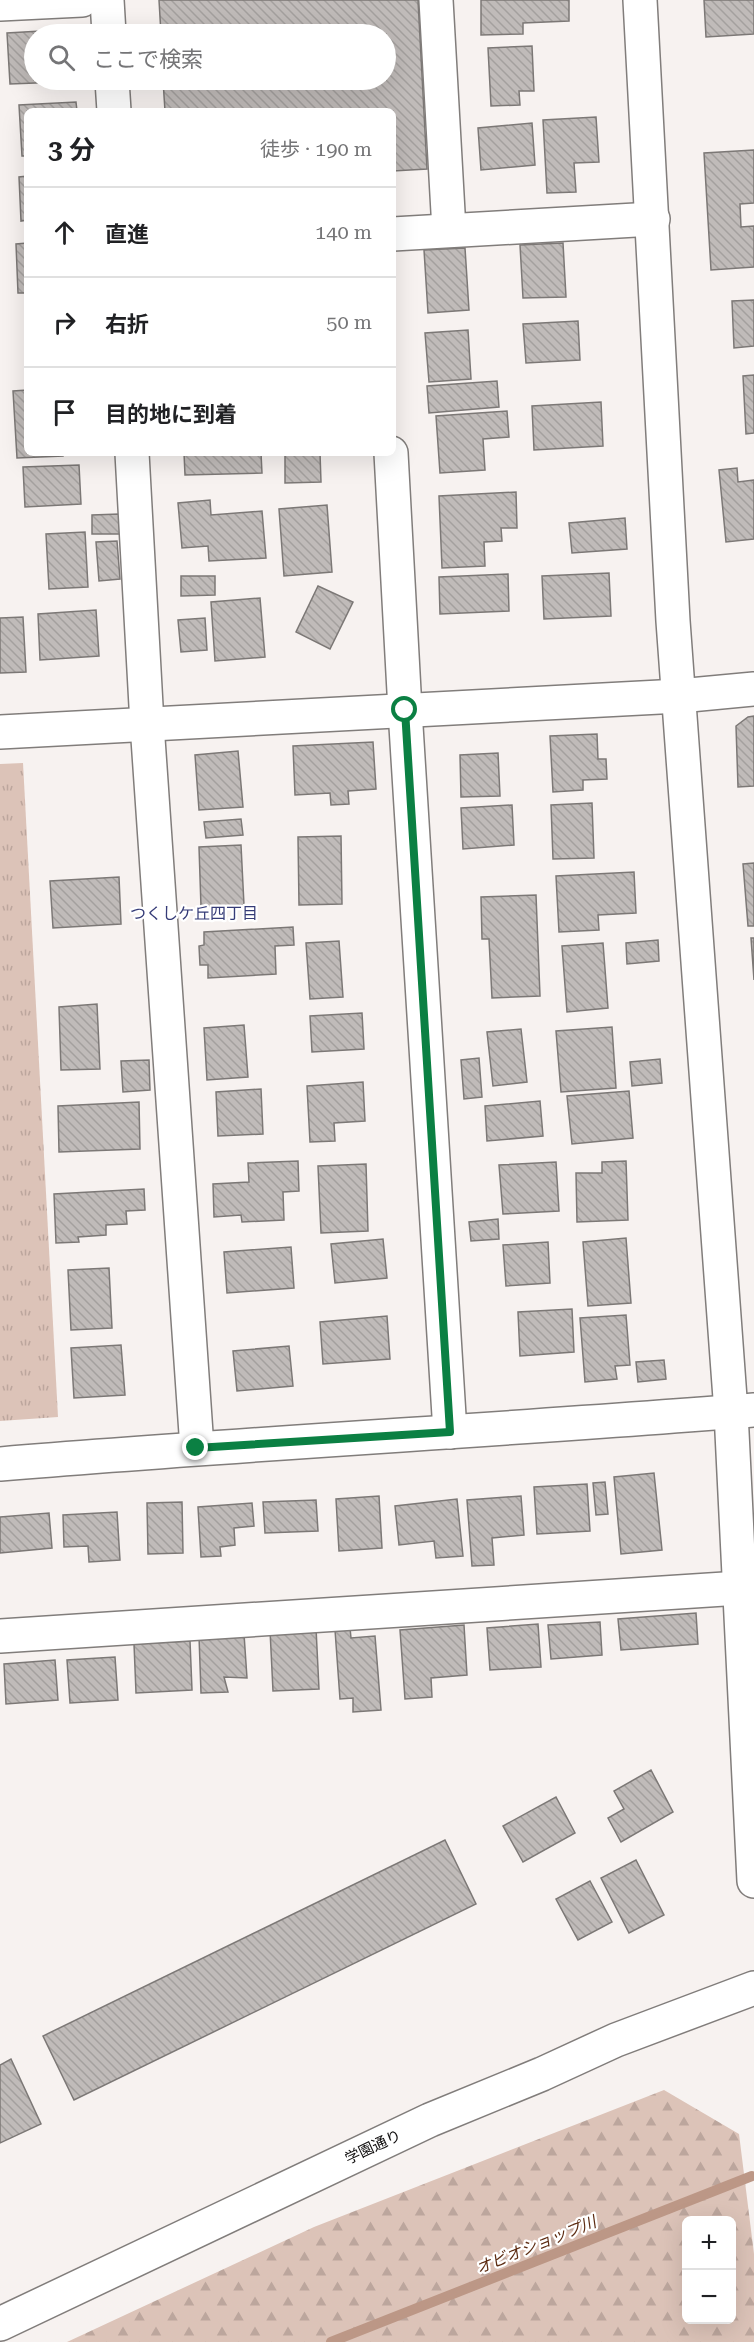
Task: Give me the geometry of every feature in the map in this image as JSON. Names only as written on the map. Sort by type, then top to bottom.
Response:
[{"type":"street","points":[[0,4],[81,0]]},
{"type":"street","points":[[107,0],[108,24]]},
{"type":"street","points":[[436,0],[449,230]]},
{"type":"street","points":[[640,0],[679,696],[742,1411],[740,1588],[754,1881]]},
{"type":"street","points":[[113,90],[114,108]]},
{"type":"street","points":[[396,234],[653,219]]},
{"type":"street","points":[[132,456],[147,724],[196,1448]]},
{"type":"street","points":[[391,456],[450,1432]]},
{"type":"street","points":[[0,732],[679,696],[754,689]]},
{"type":"street","points":[[0,1464],[196,1448],[742,1411]]},
{"type":"street","points":[[0,1636],[740,1588]]},
{"type":"street","name":"学園通り","points":[[0,2324],[430,2120],[542,2074],[616,2040],[754,1988]]},
{"type":"green space","points":[[23,763],[58,1417],[0,1421],[0,764]]},
{"type":"green space","points":[[664,2090],[739,2134],[754,2254],[754,2342],[67,2342],[314,2227]]},
{"type":"building","points":[[159,0],[418,0],[427,169],[396,171],[396,108],[165,108],[164,90],[396,90],[396,24],[160,24]]},
{"type":"building","points":[[481,0],[569,0],[569,21],[523,23],[523,34],[481,35]]},
{"type":"building","points":[[704,0],[754,0],[754,34],[706,37]]},
{"type":"building","points":[[24,32],[24,83],[10,84],[7,33]]},
{"type":"building","points":[[532,46],[534,91],[519,91],[520,105],[491,106],[488,48]]},
{"type":"building","points":[[76,102],[77,108],[24,108],[24,156],[22,156],[19,105]]},
{"type":"building","points":[[596,117],[599,162],[574,163],[576,192],[547,193],[543,120]]},
{"type":"building","points":[[532,123],[535,165],[481,170],[478,128]]},
{"type":"building","points":[[754,150],[754,203],[740,204],[741,227],[754,226],[754,267],[711,270],[704,153]]},
{"type":"building","points":[[24,176],[24,220],[21,221],[19,177]]},
{"type":"building","points":[[24,243],[24,293],[18,293],[16,244]]},
{"type":"building","points":[[563,243],[566,297],[523,298],[520,245]]},
{"type":"building","points":[[465,248],[469,310],[428,313],[424,250]]},
{"type":"building","points":[[754,300],[754,346],[734,348],[732,301]]},
{"type":"building","points":[[578,321],[580,360],[526,363],[523,324]]},
{"type":"building","points":[[468,330],[471,379],[429,382],[425,333]]},
{"type":"building","points":[[754,375],[754,433],[746,434],[743,376]]},
{"type":"building","points":[[497,381],[499,407],[429,413],[427,386]]},
{"type":"building","points":[[24,390],[24,456],[63,456],[17,458],[13,391]]},
{"type":"building","points":[[601,402],[603,446],[534,450],[532,406]]},
{"type":"building","points":[[507,411],[509,437],[483,439],[485,470],[440,473],[436,416]]},
{"type":"building","points":[[184,456],[261,456],[262,473],[185,475]]},
{"type":"building","points":[[285,456],[320,456],[321,482],[285,483]]},
{"type":"building","points":[[79,465],[81,504],[25,507],[23,467]]},
{"type":"building","points":[[737,468],[738,482],[754,480],[754,539],[726,542],[719,470]]},
{"type":"building","points":[[516,492],[517,528],[501,528],[502,541],[484,542],[485,566],[442,568],[439,496]]},
{"type":"building","points":[[210,500],[211,515],[262,511],[266,558],[209,561],[208,546],[182,548],[178,503]]},
{"type":"building","points":[[327,505],[332,572],[284,576],[279,509]]},
{"type":"building","points":[[119,514],[120,534],[92,534],[92,515]]},
{"type":"building","points":[[625,518],[627,549],[572,553],[569,523]]},
{"type":"building","points":[[85,532],[88,587],[49,589],[46,534]]},
{"type":"building","points":[[117,541],[120,579],[99,581],[96,542]]},
{"type":"building","points":[[609,573],[611,616],[544,619],[542,576]]},
{"type":"building","points":[[508,574],[509,611],[440,614],[439,577]]},
{"type":"building","points":[[181,576],[215,576],[215,595],[181,596]]},
{"type":"building","points":[[318,586],[353,602],[330,649],[296,632]]},
{"type":"building","points":[[260,598],[265,657],[215,661],[211,602]]},
{"type":"building","points":[[96,610],[99,656],[40,660],[38,614]]},
{"type":"building","points":[[23,617],[26,672],[0,673],[0,618]]},
{"type":"building","points":[[205,618],[207,650],[181,652],[178,620]]},
{"type":"building","points":[[754,716],[754,786],[738,787],[736,726],[748,717]]},
{"type":"building","points":[[597,734],[598,759],[606,759],[607,779],[583,780],[583,790],[553,792],[550,736]]},
{"type":"building","points":[[373,742],[376,789],[348,791],[349,804],[331,805],[330,793],[295,795],[293,746]]},
{"type":"building","points":[[238,751],[243,807],[199,810],[195,755]]},
{"type":"building","points":[[498,753],[500,796],[461,797],[460,755]]},
{"type":"building","points":[[592,803],[594,858],[553,859],[551,805]]},
{"type":"building","points":[[512,805],[514,845],[463,849],[461,808]]},
{"type":"building","points":[[241,819],[243,835],[206,838],[204,822]]},
{"type":"building","points":[[341,836],[342,904],[299,905],[298,837]]},
{"type":"building","points":[[241,845],[244,905],[201,907],[199,847]]},
{"type":"building","points":[[754,863],[754,926],[748,926],[743,864]]},
{"type":"building","points":[[634,872],[636,913],[598,915],[599,930],[559,932],[556,876]]},
{"type":"building","points":[[119,877],[121,924],[53,928],[50,881]]},
{"type":"building","points":[[536,895],[540,996],[492,998],[489,939],[482,939],[481,897]]},
{"type":"building","points":[[293,927],[294,945],[275,946],[276,974],[208,978],[208,965],[200,965],[199,946],[204,945],[204,932]]},
{"type":"building","points":[[751,938],[754,938],[754,980]]},
{"type":"building","points":[[658,940],[659,961],[627,964],[626,943]]},
{"type":"building","points":[[339,941],[343,997],[310,999],[306,943]]},
{"type":"building","points":[[603,943],[608,1008],[567,1012],[562,946]]},
{"type":"building","points":[[97,1004],[100,1069],[61,1070],[59,1007]]},
{"type":"building","points":[[362,1013],[364,1049],[312,1052],[310,1016]]},
{"type":"building","points":[[244,1025],[248,1077],[207,1080],[204,1028]]},
{"type":"building","points":[[612,1027],[616,1088],[561,1092],[556,1031]]},
{"type":"building","points":[[521,1029],[527,1082],[493,1086],[487,1032]]},
{"type":"building","points":[[479,1058],[482,1097],[464,1099],[461,1060]]},
{"type":"building","points":[[660,1059],[662,1083],[632,1086],[630,1062]]},
{"type":"building","points":[[149,1060],[150,1090],[123,1092],[121,1061]]},
{"type":"building","points":[[363,1082],[365,1121],[334,1123],[335,1141],[310,1142],[307,1086]]},
{"type":"building","points":[[261,1089],[263,1134],[218,1136],[216,1092]]},
{"type":"building","points":[[629,1091],[633,1138],[572,1144],[567,1096]]},
{"type":"building","points":[[540,1101],[543,1136],[487,1141],[485,1106]]},
{"type":"building","points":[[139,1102],[140,1149],[59,1152],[58,1106]]},
{"type":"building","points":[[298,1161],[299,1191],[283,1192],[284,1220],[242,1222],[241,1215],[214,1217],[213,1184],[249,1182],[248,1163]]},
{"type":"building","points":[[626,1161],[628,1220],[577,1222],[576,1173],[602,1173],[602,1162]]},
{"type":"building","points":[[556,1162],[559,1211],[503,1214],[499,1165]]},
{"type":"building","points":[[366,1164],[368,1231],[321,1233],[318,1166]]},
{"type":"building","points":[[144,1189],[145,1210],[126,1211],[127,1224],[106,1225],[106,1235],[78,1237],[79,1242],[56,1243],[54,1194]]},
{"type":"building","points":[[498,1219],[499,1239],[471,1241],[469,1222]]},
{"type":"building","points":[[626,1238],[631,1303],[588,1306],[583,1242]]},
{"type":"building","points":[[383,1239],[387,1278],[335,1283],[331,1244]]},
{"type":"building","points":[[548,1242],[550,1283],[506,1286],[503,1245]]},
{"type":"building","points":[[291,1247],[294,1288],[227,1293],[224,1252]]},
{"type":"building","points":[[109,1268],[112,1328],[71,1330],[68,1270]]},
{"type":"building","points":[[572,1309],[574,1352],[520,1356],[518,1312]]},
{"type":"building","points":[[626,1315],[630,1365],[615,1366],[617,1379],[585,1382],[580,1318]]},
{"type":"building","points":[[387,1316],[390,1359],[323,1364],[320,1322]]},
{"type":"building","points":[[121,1345],[125,1395],[74,1398],[71,1348]]},
{"type":"building","points":[[289,1346],[293,1386],[237,1391],[233,1351]]},
{"type":"building","points":[[664,1360],[666,1379],[638,1382],[636,1362]]},
{"type":"building","points":[[654,1473],[662,1550],[621,1554],[614,1477]]},
{"type":"building","points":[[605,1482],[608,1514],[596,1515],[593,1483]]},
{"type":"building","points":[[587,1484],[590,1531],[537,1534],[534,1487]]},
{"type":"building","points":[[379,1496],[382,1548],[339,1551],[336,1499]]},
{"type":"building","points":[[521,1496],[524,1535],[492,1538],[494,1565],[472,1566],[467,1500]]},
{"type":"building","points":[[457,1499],[463,1556],[436,1558],[434,1541],[399,1545],[395,1506]]},
{"type":"building","points":[[316,1500],[318,1531],[265,1533],[263,1502]]},
{"type":"building","points":[[182,1502],[183,1553],[148,1554],[147,1503]]},
{"type":"building","points":[[252,1503],[254,1526],[234,1528],[235,1545],[220,1547],[221,1556],[201,1557],[198,1507]]},
{"type":"building","points":[[117,1512],[120,1560],[89,1562],[88,1546],[64,1547],[63,1515]]},
{"type":"building","points":[[49,1513],[52,1548],[0,1553],[0,1517]]},
{"type":"building","points":[[696,1613],[698,1644],[621,1650],[618,1619]]},
{"type":"building","points":[[600,1622],[602,1655],[551,1659],[548,1625]]},
{"type":"building","points":[[538,1624],[541,1667],[490,1670],[487,1628]]},
{"type":"building","points":[[464,1625],[467,1675],[431,1678],[432,1697],[405,1699],[400,1630]]},
{"type":"building","points":[[316,1628],[319,1689],[273,1691],[270,1630]]},
{"type":"building","points":[[350,1628],[351,1638],[375,1636],[381,1710],[353,1712],[353,1698],[340,1699],[335,1630]]},
{"type":"building","points":[[244,1634],[247,1678],[224,1677],[228,1692],[201,1693],[199,1636]]},
{"type":"building","points":[[190,1641],[192,1690],[136,1693],[134,1644]]},
{"type":"building","points":[[115,1657],[118,1700],[70,1703],[67,1660]]},
{"type":"building","points":[[55,1660],[58,1700],[6,1704],[4,1664]]},
{"type":"building","points":[[651,1770],[673,1812],[621,1842],[608,1818],[624,1809],[614,1791]]},
{"type":"building","points":[[556,1797],[575,1833],[523,1862],[503,1826]]},
{"type":"building","points":[[445,1840],[476,1904],[74,2100],[43,2036]]},
{"type":"building","points":[[636,1860],[664,1915],[629,1933],[601,1878]]},
{"type":"building","points":[[590,1881],[612,1922],[578,1940],[556,1899]]},
{"type":"building","points":[[11,2059],[41,2124],[0,2143],[0,2065]]},
{"type":"waterway","name":"オビオショップ川","points":[[331,2342],[752,2176]]},
{"type":"district","name":"つくしケ丘四丁目","points":[[194,913]]},
{"type":"route","points":[[196,1448],[450,1432],[405,710]]}]
